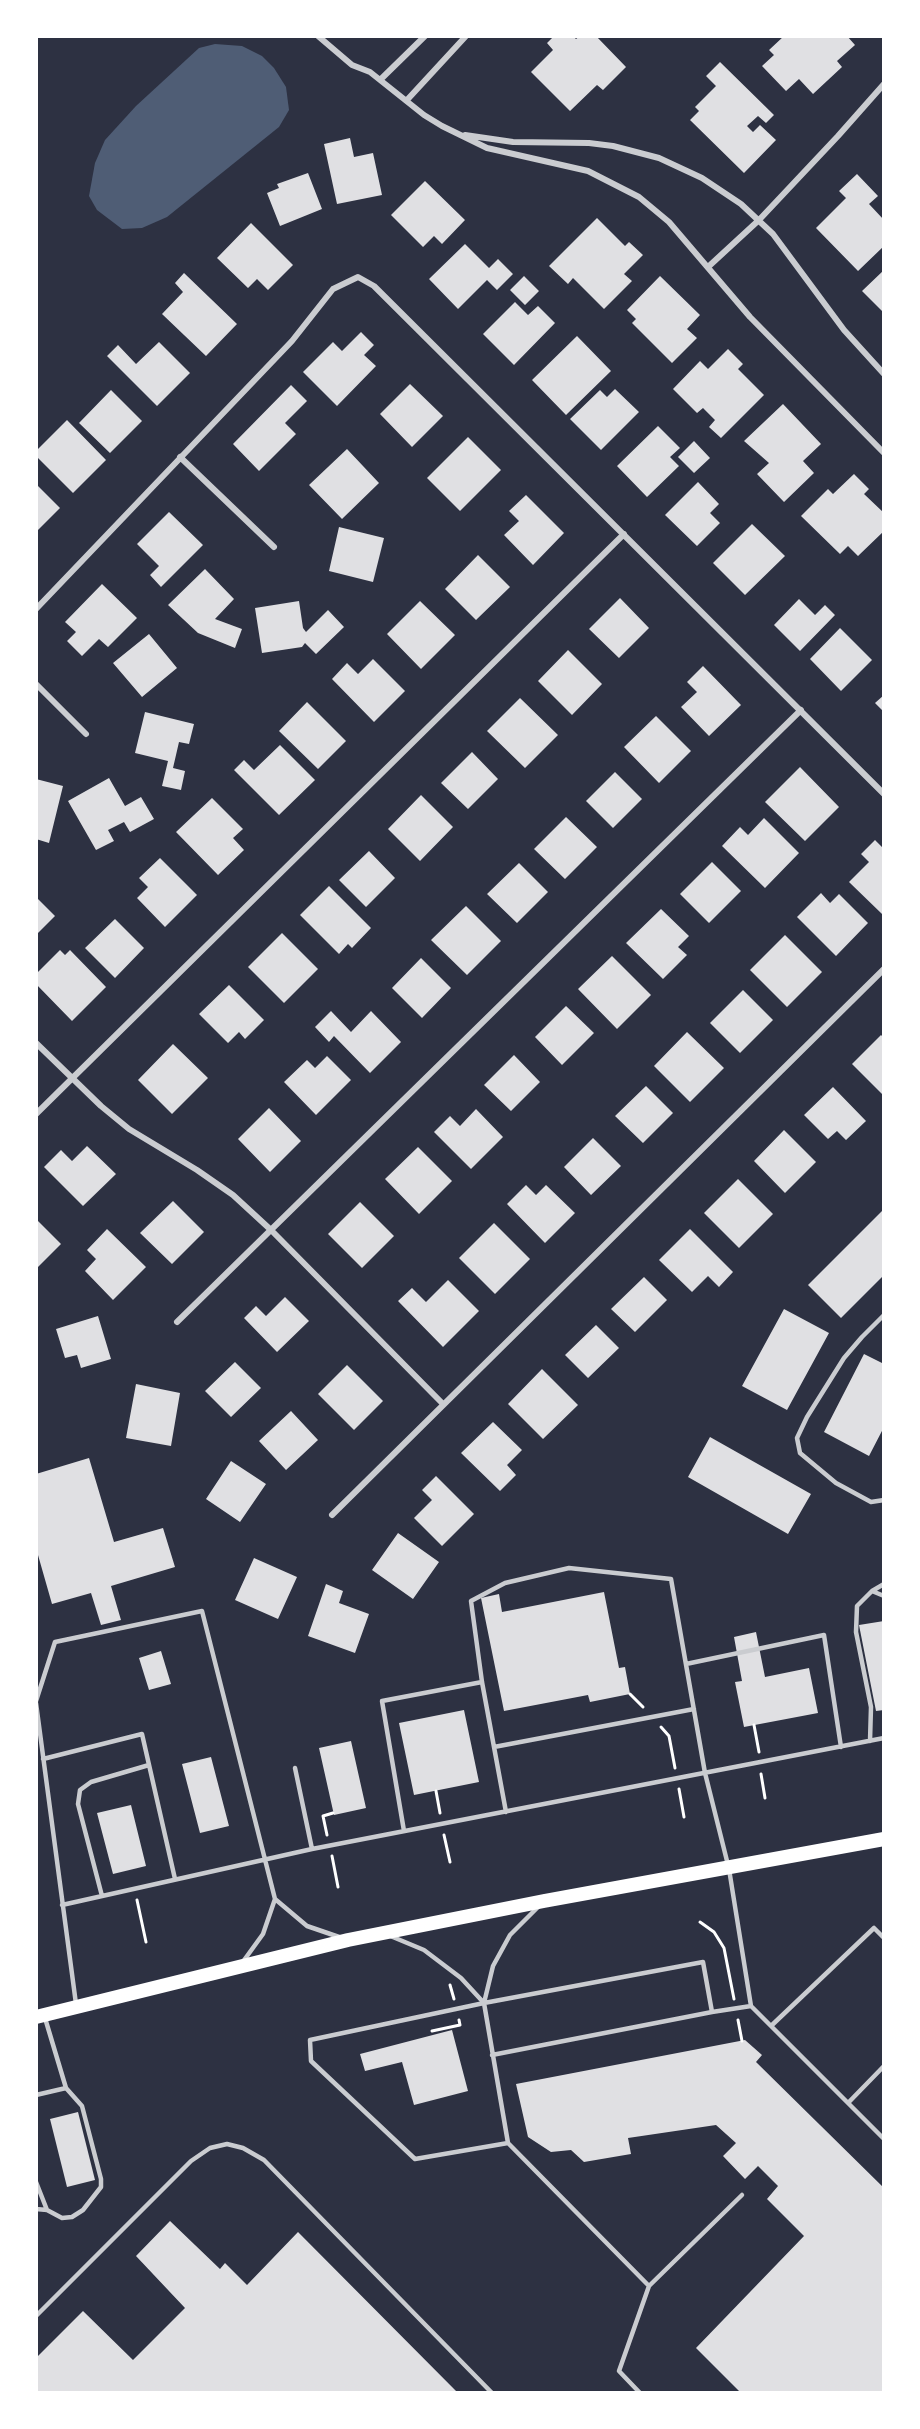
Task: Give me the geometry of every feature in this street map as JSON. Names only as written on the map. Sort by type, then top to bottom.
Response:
[{"type":"main road","points":[[40,2016],[348,1940],[544,1901],[884,1839]]},
{"type":"street","points":[[318,36],[352,66],[370,72],[424,115],[487,148],[588,171],[623,187],[654,209],[669,222],[763,331],[884,453]]},
{"type":"street","points":[[380,80],[425,36]]},
{"type":"street","points":[[407,100],[466,36]]},
{"type":"street","points":[[708,267],[759,220],[884,84]]},
{"type":"street","points":[[462,134],[513,142],[590,143],[636,151],[702,177],[741,204],[786,249],[844,330],[884,374]]},
{"type":"street","points":[[36,609],[292,341],[333,290],[358,277],[374,286],[884,794]]},
{"type":"street","points":[[180,457],[274,546]]},
{"type":"street","points":[[36,1114],[624,534]]},
{"type":"street","points":[[36,684],[86,734]]},
{"type":"street","points":[[177,1322],[801,710]]},
{"type":"street","points":[[332,1515],[884,969]]},
{"type":"street","points":[[36,1043],[71,1078],[129,1129],[233,1195],[271,1230],[443,1404]]},
{"type":"lane","points":[[884,1315],[844,1358],[807,1417],[797,1438],[800,1453],[836,1483],[871,1502],[884,1500]]},
{"type":"lane","points":[[506,1812],[482,1682],[471,1601],[505,1582],[569,1568],[671,1579],[705,1773],[729,1869],[751,2006],[884,2139]]},
{"type":"lane","points":[[870,1741],[871,1707],[856,1632],[857,1606],[872,1591],[884,1584]]},
{"type":"lane","points":[[872,1591],[884,1596]]},
{"type":"lane","points":[[76,2007],[36,1702],[55,1642],[202,1611],[275,1899],[263,1935],[239,1966]]},
{"type":"lane","points":[[686,1664],[824,1635],[841,1747]]},
{"type":"lane","points":[[404,1831],[382,1701],[482,1682]]},
{"type":"lane","points":[[494,1747],[694,1709]]},
{"type":"lane","points":[[43,1759],[142,1734],[175,1879]]},
{"type":"lane","points":[[62,1905],[312,1849],[884,1738]]},
{"type":"lane","points":[[102,1896],[78,1804],[80,1790],[91,1782],[149,1765]]},
{"type":"lane","points":[[295,1768],[312,1849]]},
{"type":"lane","points":[[275,1899],[307,1926],[348,1940]]},
{"type":"lane","points":[[544,1901],[510,1935],[493,1966],[484,2003],[508,2143],[649,2286]]},
{"type":"lane","points":[[771,2026],[874,1928],[884,1938]]},
{"type":"lane","points":[[383,1933],[424,1950],[461,1978],[484,2003]]},
{"type":"lane","points":[[508,2143],[415,2158],[311,2061],[310,2040],[484,2003],[703,1962],[712,2012]]},
{"type":"lane","points":[[492,2055],[751,2006]]},
{"type":"lane","points":[[36,2209],[47,2210],[62,2218],[72,2217],[83,2210],[99,2192],[101,2179],[82,2106],[66,2088],[40,2016]]},
{"type":"lane","points":[[848,2103],[884,2066]]},
{"type":"lane","points":[[36,2095],[66,2088]]},
{"type":"lane","points":[[36,2316],[191,2161],[210,2148],[227,2144],[243,2148],[264,2160],[492,2393]]},
{"type":"lane","points":[[36,2182],[47,2210]]},
{"type":"lane","points":[[640,2393],[619,2371],[649,2286],[742,2195]]},
{"type":"path","points":[[630,1694],[669,1736],[684,1817]]},
{"type":"path","points":[[134,1888],[146,1942]]},
{"type":"path","points":[[700,1922],[714,1932],[724,1948],[742,2041]]},
{"type":"water","points":[[215,44],[242,46],[262,56],[274,68],[286,87],[289,110],[279,127],[167,217],[142,228],[122,229],[97,210],[89,196],[95,163],[105,140],[136,106],[199,48]]},
{"type":"building","points":[[554,36],[573,36],[576,39],[580,36],[596,36],[626,67],[603,90],[597,85],[570,111],[531,72],[553,50],[547,43]]},
{"type":"building","points":[[784,36],[847,36],[855,45],[837,61],[842,67],[813,94],[799,79],[786,91],[762,66],[774,55],[769,50]]},
{"type":"building","points":[[720,62],[774,115],[766,123],[758,116],[747,126],[753,132],[760,125],[776,140],[744,173],[690,120],[699,111],[695,107],[716,86],[706,76]]},
{"type":"building","points":[[350,138],[354,157],[373,153],[382,195],[337,204],[324,144]]},
{"type":"building","points":[[308,173],[322,209],[280,226],[267,193],[279,188],[277,184]]},
{"type":"building","points":[[857,174],[878,196],[869,204],[884,220],[884,246],[858,271],[816,228],[846,198],[839,191]]},
{"type":"building","points":[[425,181],[465,220],[442,244],[434,236],[423,247],[391,215]]},
{"type":"building","points":[[597,218],[625,246],[629,242],[643,255],[624,274],[632,281],[604,309],[573,278],[568,284],[549,266]]},
{"type":"building","points":[[251,223],[293,265],[268,290],[257,279],[248,288],[217,258]]},
{"type":"building","points":[[465,244],[489,268],[498,259],[513,274],[497,290],[487,280],[458,309],[429,279]]},
{"type":"building","points":[[884,270],[884,313],[862,291]]},
{"type":"building","points":[[184,273],[237,324],[206,356],[162,314],[183,292],[175,283]]},
{"type":"building","points":[[524,276],[539,291],[525,305],[510,290]]},
{"type":"building","points":[[660,276],[700,315],[687,329],[697,338],[672,363],[632,323],[636,319],[627,310]]},
{"type":"building","points":[[515,302],[528,315],[538,306],[555,323],[514,365],[483,334]]},
{"type":"building","points":[[361,332],[374,345],[364,355],[376,366],[337,406],[303,372],[333,342],[342,351]]},
{"type":"building","points":[[577,336],[611,371],[566,415],[532,380]]},
{"type":"building","points":[[159,342],[190,373],[157,406],[107,356],[118,345],[136,364]]},
{"type":"building","points":[[728,349],[743,364],[738,369],[764,395],[721,438],[709,427],[715,420],[703,408],[697,413],[673,389],[700,361],[708,369]]},
{"type":"building","points":[[410,384],[443,416],[412,447],[380,414]]},
{"type":"building","points":[[291,385],[307,401],[285,423],[296,434],[259,471],[233,444]]},
{"type":"building","points":[[615,389],[639,412],[601,450],[570,419],[600,390],[607,397]]},
{"type":"building","points":[[111,390],[142,421],[110,453],[79,423]]},
{"type":"building","points":[[783,404],[821,444],[803,461],[814,473],[784,502],[757,474],[769,463],[744,441]]},
{"type":"building","points":[[67,420],[106,460],[73,493],[36,456],[36,451]]},
{"type":"building","points":[[658,426],[680,448],[670,457],[679,466],[647,497],[617,466]]},
{"type":"building","points":[[468,437],[501,470],[460,511],[427,478]]},
{"type":"building","points":[[694,441],[710,458],[694,473],[678,457]]},
{"type":"building","points":[[347,449],[379,483],[342,519],[309,485]]},
{"type":"building","points":[[854,474],[869,489],[864,494],[884,513],[884,531],[858,556],[848,546],[840,554],[801,516],[828,489],[833,494]]},
{"type":"building","points":[[698,482],[719,504],[710,513],[720,523],[697,546],[665,515]]},
{"type":"building","points":[[36,484],[60,508],[36,532]]},
{"type":"building","points":[[526,495],[564,533],[533,565],[504,535],[519,521],[509,511]]},
{"type":"building","points":[[169,512],[203,545],[161,587],[150,575],[159,566],[137,544]]},
{"type":"building","points":[[752,524],[785,556],[745,595],[713,563]]},
{"type":"building","points":[[339,527],[384,538],[373,582],[329,571]]},
{"type":"building","points":[[478,555],[510,587],[476,620],[445,589]]},
{"type":"building","points":[[205,569],[234,599],[215,619],[242,629],[235,648],[198,633],[168,605]]},
{"type":"building","points":[[102,584],[137,618],[108,647],[99,639],[82,656],[67,641],[76,632],[65,622]]},
{"type":"building","points":[[620,598],[649,628],[619,658],[589,629]]},
{"type":"building","points":[[799,599],[815,615],[825,605],[835,615],[800,651],[774,625]]},
{"type":"building","points":[[299,601],[303,628],[306,632],[328,610],[344,627],[316,654],[305,643],[302,647],[262,653],[255,608]]},
{"type":"building","points":[[420,601],[455,635],[421,669],[387,634]]},
{"type":"building","points":[[840,628],[872,660],[841,691],[810,659]]},
{"type":"building","points":[[149,634],[177,668],[142,697],[113,663]]},
{"type":"building","points":[[568,650],[602,684],[572,715],[538,681]]},
{"type":"building","points":[[373,659],[405,691],[374,722],[332,679],[347,663],[358,674]]},
{"type":"building","points":[[703,666],[741,705],[709,736],[681,707],[697,692],[687,682]]},
{"type":"building","points":[[884,695],[884,712],[875,703]]},
{"type":"building","points":[[520,698],[558,735],[525,768],[487,731]]},
{"type":"building","points":[[307,702],[346,741],[318,769],[279,731]]},
{"type":"building","points":[[145,712],[194,724],[189,744],[179,742],[173,768],[185,771],[181,790],[162,786],[168,761],[135,753]]},
{"type":"building","points":[[656,716],[691,751],[659,783],[624,747]]},
{"type":"building","points":[[280,745],[315,780],[279,815],[234,770],[244,760],[254,770]]},
{"type":"building","points":[[472,752],[498,779],[468,809],[441,783]]},
{"type":"building","points":[[800,767],[839,807],[805,841],[765,802]]},
{"type":"building","points":[[615,772],[642,799],[613,828],[586,801]]},
{"type":"building","points":[[109,778],[125,806],[141,797],[154,819],[130,832],[124,822],[108,830],[114,841],[96,850],[68,801]]},
{"type":"building","points":[[36,779],[63,786],[49,843],[36,839]]},
{"type":"building","points":[[421,795],[453,827],[420,861],[388,829]]},
{"type":"building","points":[[212,798],[243,829],[233,838],[244,850],[218,875],[176,832]]},
{"type":"building","points":[[566,817],[597,847],[565,879],[534,849]]},
{"type":"building","points":[[764,818],[799,853],[765,888],[722,846],[740,827],[748,835]]},
{"type":"building","points":[[875,840],[884,849],[884,912],[882,914],[849,882],[869,862],[861,854]]},
{"type":"building","points":[[369,851],[395,878],[366,907],[339,880]]},
{"type":"building","points":[[160,858],[197,895],[165,927],[137,898],[148,887],[139,878]]},
{"type":"building","points":[[712,862],[741,891],[709,923],[680,894]]},
{"type":"building","points":[[519,863],[548,892],[517,923],[487,894]]},
{"type":"building","points":[[329,886],[371,928],[352,948],[348,944],[339,954],[300,915]]},
{"type":"building","points":[[821,893],[830,903],[839,894],[868,923],[836,956],[797,917]]},
{"type":"building","points":[[36,897],[55,916],[36,935]]},
{"type":"building","points":[[466,906],[501,941],[467,975],[431,940]]},
{"type":"building","points":[[661,909],[689,936],[678,947],[687,955],[663,979],[626,943]]},
{"type":"building","points":[[115,919],[144,948],[115,978],[85,948]]},
{"type":"building","points":[[282,933],[318,969],[284,1003],[248,967]]},
{"type":"building","points":[[785,935],[822,972],[787,1007],[750,970]]},
{"type":"building","points":[[60,950],[65,955],[70,950],[106,987],[72,1021],[36,984],[36,974]]},
{"type":"building","points":[[612,956],[651,995],[617,1029],[578,989]]},
{"type":"building","points":[[421,958],[451,988],[422,1018],[392,988]]},
{"type":"building","points":[[229,985],[264,1020],[245,1039],[239,1032],[228,1043],[199,1014]]},
{"type":"building","points":[[743,990],[773,1020],[740,1053],[710,1023]]},
{"type":"building","points":[[566,1006],[594,1033],[562,1065],[535,1037]]},
{"type":"building","points":[[331,1011],[351,1032],[371,1011],[401,1042],[370,1073],[334,1036],[329,1042],[315,1027]]},
{"type":"building","points":[[687,1032],[724,1068],[690,1102],[654,1066]]},
{"type":"building","points":[[881,1035],[884,1038],[884,1096],[852,1064]]},
{"type":"building","points":[[173,1044],[208,1078],[172,1114],[138,1080]]},
{"type":"building","points":[[514,1055],[540,1082],[511,1111],[484,1085]]},
{"type":"building","points":[[327,1056],[351,1080],[316,1115],[284,1082],[307,1060],[315,1068]]},
{"type":"building","points":[[646,1086],[673,1113],[643,1143],[615,1116]]},
{"type":"building","points":[[833,1087],[866,1121],[846,1140],[837,1131],[828,1139],[804,1115]]},
{"type":"building","points":[[269,1108],[301,1141],[270,1172],[238,1139]]},
{"type":"building","points":[[476,1109],[503,1137],[471,1169],[434,1132],[450,1116],[460,1126]]},
{"type":"building","points":[[784,1130],[816,1162],[785,1193],[754,1161]]},
{"type":"building","points":[[593,1138],[621,1166],[591,1195],[564,1167]]},
{"type":"building","points":[[87,1146],[116,1174],[83,1206],[44,1167],[61,1150],[72,1161]]},
{"type":"building","points":[[418,1147],[452,1181],[419,1214],[385,1179]]},
{"type":"building","points":[[738,1179],[773,1214],[739,1248],[704,1213]]},
{"type":"building","points":[[526,1185],[536,1195],[546,1185],[575,1213],[545,1243],[507,1204]]},
{"type":"building","points":[[173,1201],[204,1232],[172,1264],[140,1233]]},
{"type":"building","points":[[360,1202],[394,1236],[362,1268],[328,1234]]},
{"type":"building","points":[[884,1209],[884,1275],[841,1318],[808,1285]]},
{"type":"building","points":[[36,1219],[61,1244],[36,1269]]},
{"type":"building","points":[[494,1223],[530,1259],[495,1294],[459,1258]]},
{"type":"building","points":[[107,1229],[146,1267],[113,1300],[85,1271],[96,1259],[87,1250]]},
{"type":"building","points":[[690,1229],[733,1272],[719,1287],[708,1276],[692,1292],[659,1260]]},
{"type":"building","points":[[644,1277],[667,1300],[635,1332],[611,1309]]},
{"type":"building","points":[[448,1280],[479,1311],[443,1347],[398,1301],[412,1288],[426,1302]]},
{"type":"building","points":[[285,1297],[309,1321],[277,1352],[244,1318],[256,1306],[266,1316]]},
{"type":"building","points":[[784,1309],[829,1333],[787,1410],[742,1386]]},
{"type":"building","points":[[98,1316],[111,1359],[81,1368],[77,1355],[65,1358],[56,1329]]},
{"type":"building","points":[[596,1325],[619,1348],[588,1378],[565,1355]]},
{"type":"building","points":[[864,1354],[884,1364],[884,1427],[869,1456],[824,1432]]},
{"type":"building","points":[[235,1362],[261,1388],[231,1417],[205,1391]]},
{"type":"building","points":[[347,1365],[383,1401],[354,1430],[318,1394]]},
{"type":"building","points":[[542,1369],[578,1405],[543,1439],[508,1404]]},
{"type":"building","points":[[136,1384],[180,1393],[171,1446],[126,1438]]},
{"type":"building","points":[[291,1411],[318,1440],[286,1470],[259,1441]]},
{"type":"building","points":[[493,1422],[522,1450],[507,1465],[516,1475],[500,1491],[461,1453]]},
{"type":"building","points":[[710,1437],[811,1494],[788,1534],[688,1477]]},
{"type":"building","points":[[89,1458],[114,1542],[163,1528],[175,1567],[111,1586],[121,1620],[101,1625],[91,1593],[52,1604],[36,1548],[36,1474]]},
{"type":"building","points":[[231,1461],[266,1484],[240,1522],[206,1499]]},
{"type":"building","points":[[436,1476],[474,1514],[442,1546],[414,1518],[432,1500],[422,1490]]},
{"type":"building","points":[[398,1533],[439,1562],[413,1599],[372,1570]]},
{"type":"building","points":[[254,1558],[297,1577],[278,1619],[235,1600]]},
{"type":"building","points":[[326,1584],[343,1591],[339,1603],[369,1614],[355,1653],[308,1636]]},
{"type":"building","points":[[604,1592],[619,1668],[625,1667],[630,1694],[590,1702],[588,1695],[504,1711],[481,1598],[499,1594],[502,1612]]},
{"type":"building","points":[[884,1621],[884,1710],[876,1711],[859,1625]]},
{"type":"building","points":[[756,1632],[765,1677],[809,1668],[818,1713],[744,1727],[735,1682],[742,1681],[734,1637]]},
{"type":"building","points":[[161,1651],[171,1684],[149,1690],[139,1658]]},
{"type":"building","points":[[464,1710],[479,1782],[414,1795],[399,1723]]},
{"type":"building","points":[[351,1741],[366,1808],[334,1815],[319,1748]]},
{"type":"building","points":[[211,1757],[229,1826],[200,1833],[182,1764]]},
{"type":"building","points":[[131,1805],[146,1866],[113,1874],[97,1813]]},
{"type":"building","points":[[452,2030],[468,2091],[414,2105],[402,2062],[365,2071],[360,2054]]},
{"type":"building","points":[[745,2040],[762,2055],[756,2062],[884,2188],[884,2393],[741,2393],[696,2348],[804,2236],[767,2199],[778,2186],[758,2166],[745,2179],[723,2156],[736,2143],[716,2125],[628,2138],[631,2154],[584,2162],[571,2150],[551,2152],[528,2137],[516,2084]]},
{"type":"building","points":[[78,2112],[95,2180],[67,2187],[50,2119]]},
{"type":"building","points":[[170,2221],[220,2269],[225,2263],[247,2285],[298,2232],[458,2393],[36,2393],[36,2358],[83,2311],[133,2360],[185,2308],[136,2256]]}]
